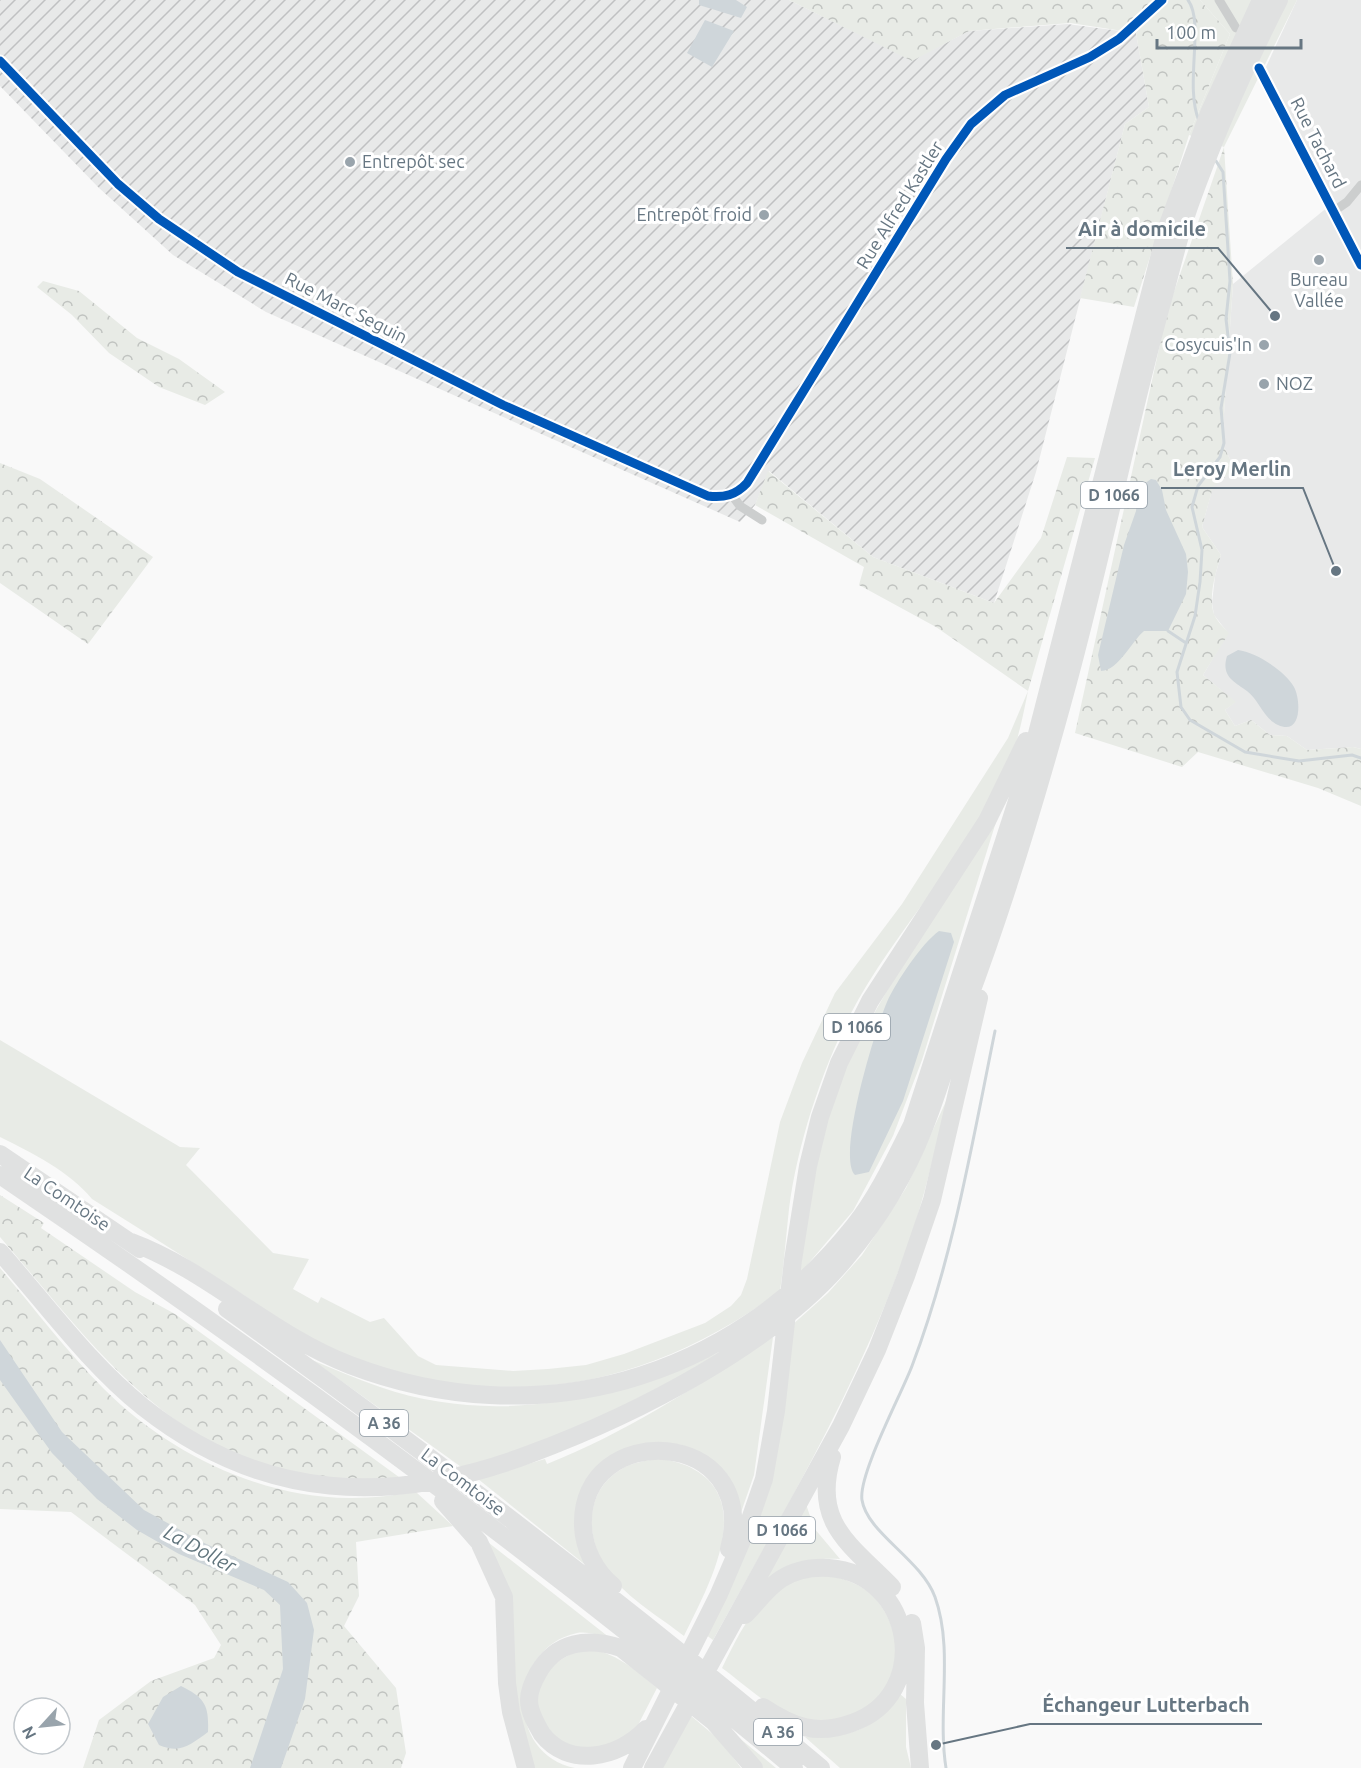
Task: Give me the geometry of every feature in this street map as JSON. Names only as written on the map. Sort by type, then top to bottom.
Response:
[{"type":"highway","name":"D 1066","points":[[632,1768],[719,1594],[746,1532],[764,1479],[808,1166],[820,1117],[839,1063],[875,992],[987,821],[1018,759],[1044,698],[1167,227],[1209,113],[1261,0]]},
{"type":"highway","name":"D 1066","points":[[653,1768],[841,1426],[894,1308],[932,1200],[989,946],[1062,704],[1151,344],[1188,209],[1239,80],[1279,0]]},
{"type":"highway","points":[[130,1242],[164,1254],[255,1314],[316,1350],[390,1379],[439,1390],[490,1396],[547,1395],[593,1390],[643,1377],[683,1361],[730,1336],[776,1306],[813,1271],[855,1225],[887,1175],[912,1125],[963,974],[1030,761],[1044,698]]},
{"type":"highway","points":[[0,1252],[102,1368],[140,1405],[184,1436],[223,1457],[258,1471],[298,1481],[360,1488],[440,1482],[489,1470],[573,1438],[645,1404],[747,1345],[804,1303],[838,1267],[891,1193],[924,1129],[989,946]]},
{"type":"highway","name":"La Comtoise","points":[[0,1154],[130,1242],[422,1451],[631,1612],[821,1768]]},
{"type":"highway","name":"La Comtoise","points":[[0,1175],[206,1315],[413,1466],[624,1629],[794,1768]]},
{"type":"highway","points":[[841,1426],[825,1480],[826,1507],[839,1533],[897,1592],[913,1626],[916,1648],[916,1738],[920,1768]]},
{"type":"highway","points":[[631,1612],[625,1597],[606,1581],[592,1559],[586,1546],[583,1519],[591,1492],[608,1468],[620,1460],[648,1450],[676,1451],[700,1461],[712,1471],[728,1494],[735,1527],[719,1594]]},
{"type":"highway","points":[[413,1466],[434,1493],[454,1510],[479,1542],[504,1597],[508,1693],[526,1768]]},
{"type":"highway","points":[[724,1638],[766,1591],[782,1579],[801,1570],[816,1568],[844,1569],[866,1579],[887,1597],[898,1615],[904,1640],[903,1666],[896,1685],[887,1699],[861,1720],[843,1727],[827,1730],[803,1729],[790,1724],[754,1700],[735,1696]]},
{"type":"highway","points":[[663,1708],[634,1741],[616,1754],[588,1761],[572,1758],[546,1742],[534,1720],[529,1699],[536,1677],[545,1661],[563,1647],[586,1641],[603,1642],[621,1648],[697,1708],[730,1739],[754,1768]]},
{"type":"street","name":"Rue Alfred Kastler","points":[[732,495],[747,483],[946,159],[971,124],[1005,95],[1055,75],[1119,39],[1162,0]]},
{"type":"street","points":[[1219,0],[1236,28]]},
{"type":"street","name":"Rue Marc Seguin","points":[[0,61],[118,184],[159,219],[238,272],[503,405],[708,496],[732,495]]},
{"type":"street","name":"Rue Tachard","points":[[1259,68],[1361,265]]},
{"type":"street","points":[[1334,211],[1347,202],[1361,185]]},
{"type":"street","points":[[732,495],[740,506],[762,520]]},
{"type":"shaded area","points":[[0,0],[789,0],[912,60],[969,31],[1067,24],[1136,33],[1149,107],[1125,124],[1036,472],[994,603],[873,557],[769,471],[755,505],[740,522],[266,312],[173,255],[99,188],[0,86]]},
{"type":"shaded area","points":[[1297,0],[1361,0],[1361,749],[1353,747],[1307,750],[1287,736],[1270,735],[1251,720],[1235,726],[1225,710],[1235,702],[1203,675],[1228,633],[1214,615],[1212,603],[1215,576],[1221,555],[1202,527],[1213,486],[1235,469],[1222,443],[1233,284],[1334,202],[1266,67]]},
{"type":"green space","points":[[789,0],[1200,0],[1230,34],[1189,135],[1134,307],[1080,298],[1125,124],[1149,107],[1136,33],[1070,23],[969,31],[912,61]]},
{"type":"green space","points":[[1200,0],[1297,0],[1224,147],[1189,135],[1230,34]]},
{"type":"green space","points":[[1224,147],[1233,284],[1222,443],[1235,469],[1213,487],[1202,527],[1221,555],[1213,584],[1212,607],[1216,619],[1229,633],[1203,675],[1236,702],[1225,710],[1235,726],[1251,720],[1270,735],[1287,736],[1307,750],[1353,747],[1361,749],[1361,806],[1318,788],[1198,752],[1182,767],[1075,733],[1167,312]]},
{"type":"green space","points":[[43,281],[79,291],[137,338],[179,359],[225,392],[205,405],[159,387],[109,353],[72,315],[37,287]]},
{"type":"green space","points":[[1067,457],[1095,458],[1028,691],[936,627],[859,585],[864,567],[755,505],[768,471],[873,557],[994,603],[1041,538]]},
{"type":"green space","points":[[0,463],[40,479],[153,557],[88,644],[0,583]]},
{"type":"green space","points":[[1028,691],[1018,736],[1004,773],[986,809],[965,844],[870,980],[850,1015],[829,1060],[798,1160],[789,1209],[780,1291],[726,1327],[670,1354],[613,1374],[555,1385],[496,1387],[436,1381],[375,1366],[314,1341],[295,1330],[92,1199],[61,1171],[0,1137],[0,1040],[180,1147],[200,1148],[186,1165],[273,1253],[309,1259],[293,1289],[318,1303],[321,1297],[370,1322],[384,1318],[418,1356],[436,1365],[513,1371],[586,1365],[624,1354],[705,1323],[731,1306],[741,1295],[747,1279],[780,1122],[802,1063],[835,993],[902,904],[1008,738]]},
{"type":"green space","points":[[996,822],[922,1060],[893,1136],[853,1211],[797,1277],[809,1188],[818,1144],[831,1102],[847,1065],[885,994]]},
{"type":"green space","points":[[948,1097],[929,1175],[906,1251],[887,1302],[842,1401],[713,1640],[706,1635],[757,1521],[791,1326],[828,1293],[862,1255],[906,1188]]},
{"type":"green space","points":[[0,1195],[44,1223],[41,1228],[135,1292],[175,1314],[403,1480],[331,1478],[275,1468],[226,1450],[182,1424],[142,1394],[105,1358],[0,1237]]},
{"type":"green space","points":[[0,1268],[104,1389],[129,1412],[186,1451],[218,1468],[250,1481],[284,1490],[318,1496],[352,1498],[416,1492],[453,1526],[356,1542],[359,1596],[344,1626],[396,1688],[406,1753],[401,1768],[83,1768],[99,1720],[151,1681],[214,1658],[221,1645],[195,1605],[71,1512],[0,1509]]},
{"type":"green space","points":[[773,1337],[754,1475],[738,1521],[706,1457],[682,1445],[658,1442],[635,1447],[593,1474],[588,1567],[478,1479],[545,1459],[547,1464],[577,1451],[663,1406]]},
{"type":"green space","points":[[720,1352],[628,1404],[531,1445],[464,1469],[312,1360],[380,1387],[424,1399],[467,1405],[510,1406],[553,1402],[595,1394],[679,1369]]},
{"type":"green space","points":[[660,1458],[695,1470],[713,1485],[722,1505],[724,1526],[720,1550],[713,1573],[684,1636],[635,1600],[617,1583],[602,1561],[593,1533],[594,1505],[599,1492],[608,1480],[629,1465]]},
{"type":"green space","points":[[806,1504],[814,1528],[840,1559],[815,1560],[796,1565],[758,1589]]},
{"type":"green space","points":[[484,1539],[610,1638],[577,1633],[554,1643],[537,1658],[527,1679],[524,1701],[526,1723],[536,1743],[552,1759],[575,1768],[532,1768],[517,1716],[513,1677]]},
{"type":"green space","points":[[825,1574],[858,1585],[874,1597],[886,1614],[894,1633],[896,1652],[893,1671],[886,1688],[874,1702],[857,1714],[837,1721],[805,1723],[771,1706],[722,1668],[735,1642],[760,1604],[783,1585],[803,1577]]},
{"type":"green space","points":[[585,1648],[616,1658],[657,1688],[637,1727],[599,1755],[558,1745],[539,1716],[535,1700],[540,1679],[547,1671],[565,1657]]},
{"type":"green space","points":[[900,1694],[906,1699],[906,1747],[911,1768],[840,1768],[805,1737],[835,1736],[859,1730],[880,1717]]},
{"type":"green space","points":[[690,1715],[722,1742],[741,1768],[660,1768]]},
{"type":"green space","points":[[727,1728],[776,1768],[763,1768]]},
{"type":"water","points":[[699,0],[736,0],[747,7],[741,18],[699,5]]},
{"type":"water","points":[[705,20],[734,31],[712,67],[687,53]]},
{"type":"water","points":[[1151,479],[1156,480],[1162,490],[1166,510],[1186,554],[1188,572],[1186,594],[1168,631],[1144,631],[1119,661],[1101,671],[1098,655],[1124,545],[1136,511],[1138,494],[1144,484]]},
{"type":"water","points":[[1238,650],[1261,658],[1290,681],[1298,700],[1298,715],[1292,726],[1286,727],[1273,722],[1251,695],[1233,681],[1227,673],[1227,656]]},
{"type":"water","points":[[939,931],[951,933],[954,942],[903,1101],[869,1172],[855,1175],[850,1163],[850,1143],[854,1119],[867,1063],[882,1016],[891,994],[917,953]]},
{"type":"water","name":"La Doller","points":[[0,1340],[62,1432],[144,1510],[202,1542],[288,1582],[307,1603],[314,1630],[305,1699],[281,1768],[250,1768],[283,1669],[280,1605],[264,1590],[179,1554],[137,1530],[97,1499],[52,1453],[0,1380]]},
{"type":"water","points":[[181,1686],[195,1694],[204,1703],[208,1715],[208,1732],[185,1747],[167,1748],[159,1745],[148,1724],[163,1697]]},
{"type":"waterway","points":[[1188,0],[1193,10],[1195,24],[1193,90],[1199,121]]},
{"type":"waterway","points":[[1216,161],[1223,172],[1230,281],[1226,319],[1230,353],[1221,408],[1224,443],[1220,457],[1198,486],[1192,507],[1202,550],[1195,616],[1177,672],[1181,707],[1190,720],[1245,752],[1299,761],[1352,755],[1361,758]]},
{"type":"waterway","points":[[1168,631],[1186,643]]},
{"type":"waterway","points":[[946,1768],[943,1725],[943,1638],[941,1617],[935,1597],[918,1570],[874,1524],[862,1500],[863,1488],[873,1454],[912,1366],[939,1284],[960,1200],[995,1031]]},
{"type":"cycle path","points":[[0,61],[118,184],[159,219],[238,272],[503,405],[708,496],[719,496],[734,493],[747,483],[946,159],[971,124],[1005,95],[1090,57],[1119,39],[1162,0]]},
{"type":"cycle path","points":[[1259,68],[1361,265]]},
{"type":"place","name":"Entrepôt sec","points":[[350,162]]},
{"type":"place","name":"Entrepôt froid","points":[[764,215]]},
{"type":"place","name":"Bureau Vallée","points":[[1319,260]]},
{"type":"place","name":"Air à domicile","points":[[1275,316]]},
{"type":"place","name":"Cosycuis'In","points":[[1264,345]]},
{"type":"place","name":"NOZ","points":[[1264,384]]},
{"type":"place","name":"Leroy Merlin","points":[[1336,571]]},
{"type":"place","name":"Échangeur Lutterbach","points":[[936,1745]]}]
